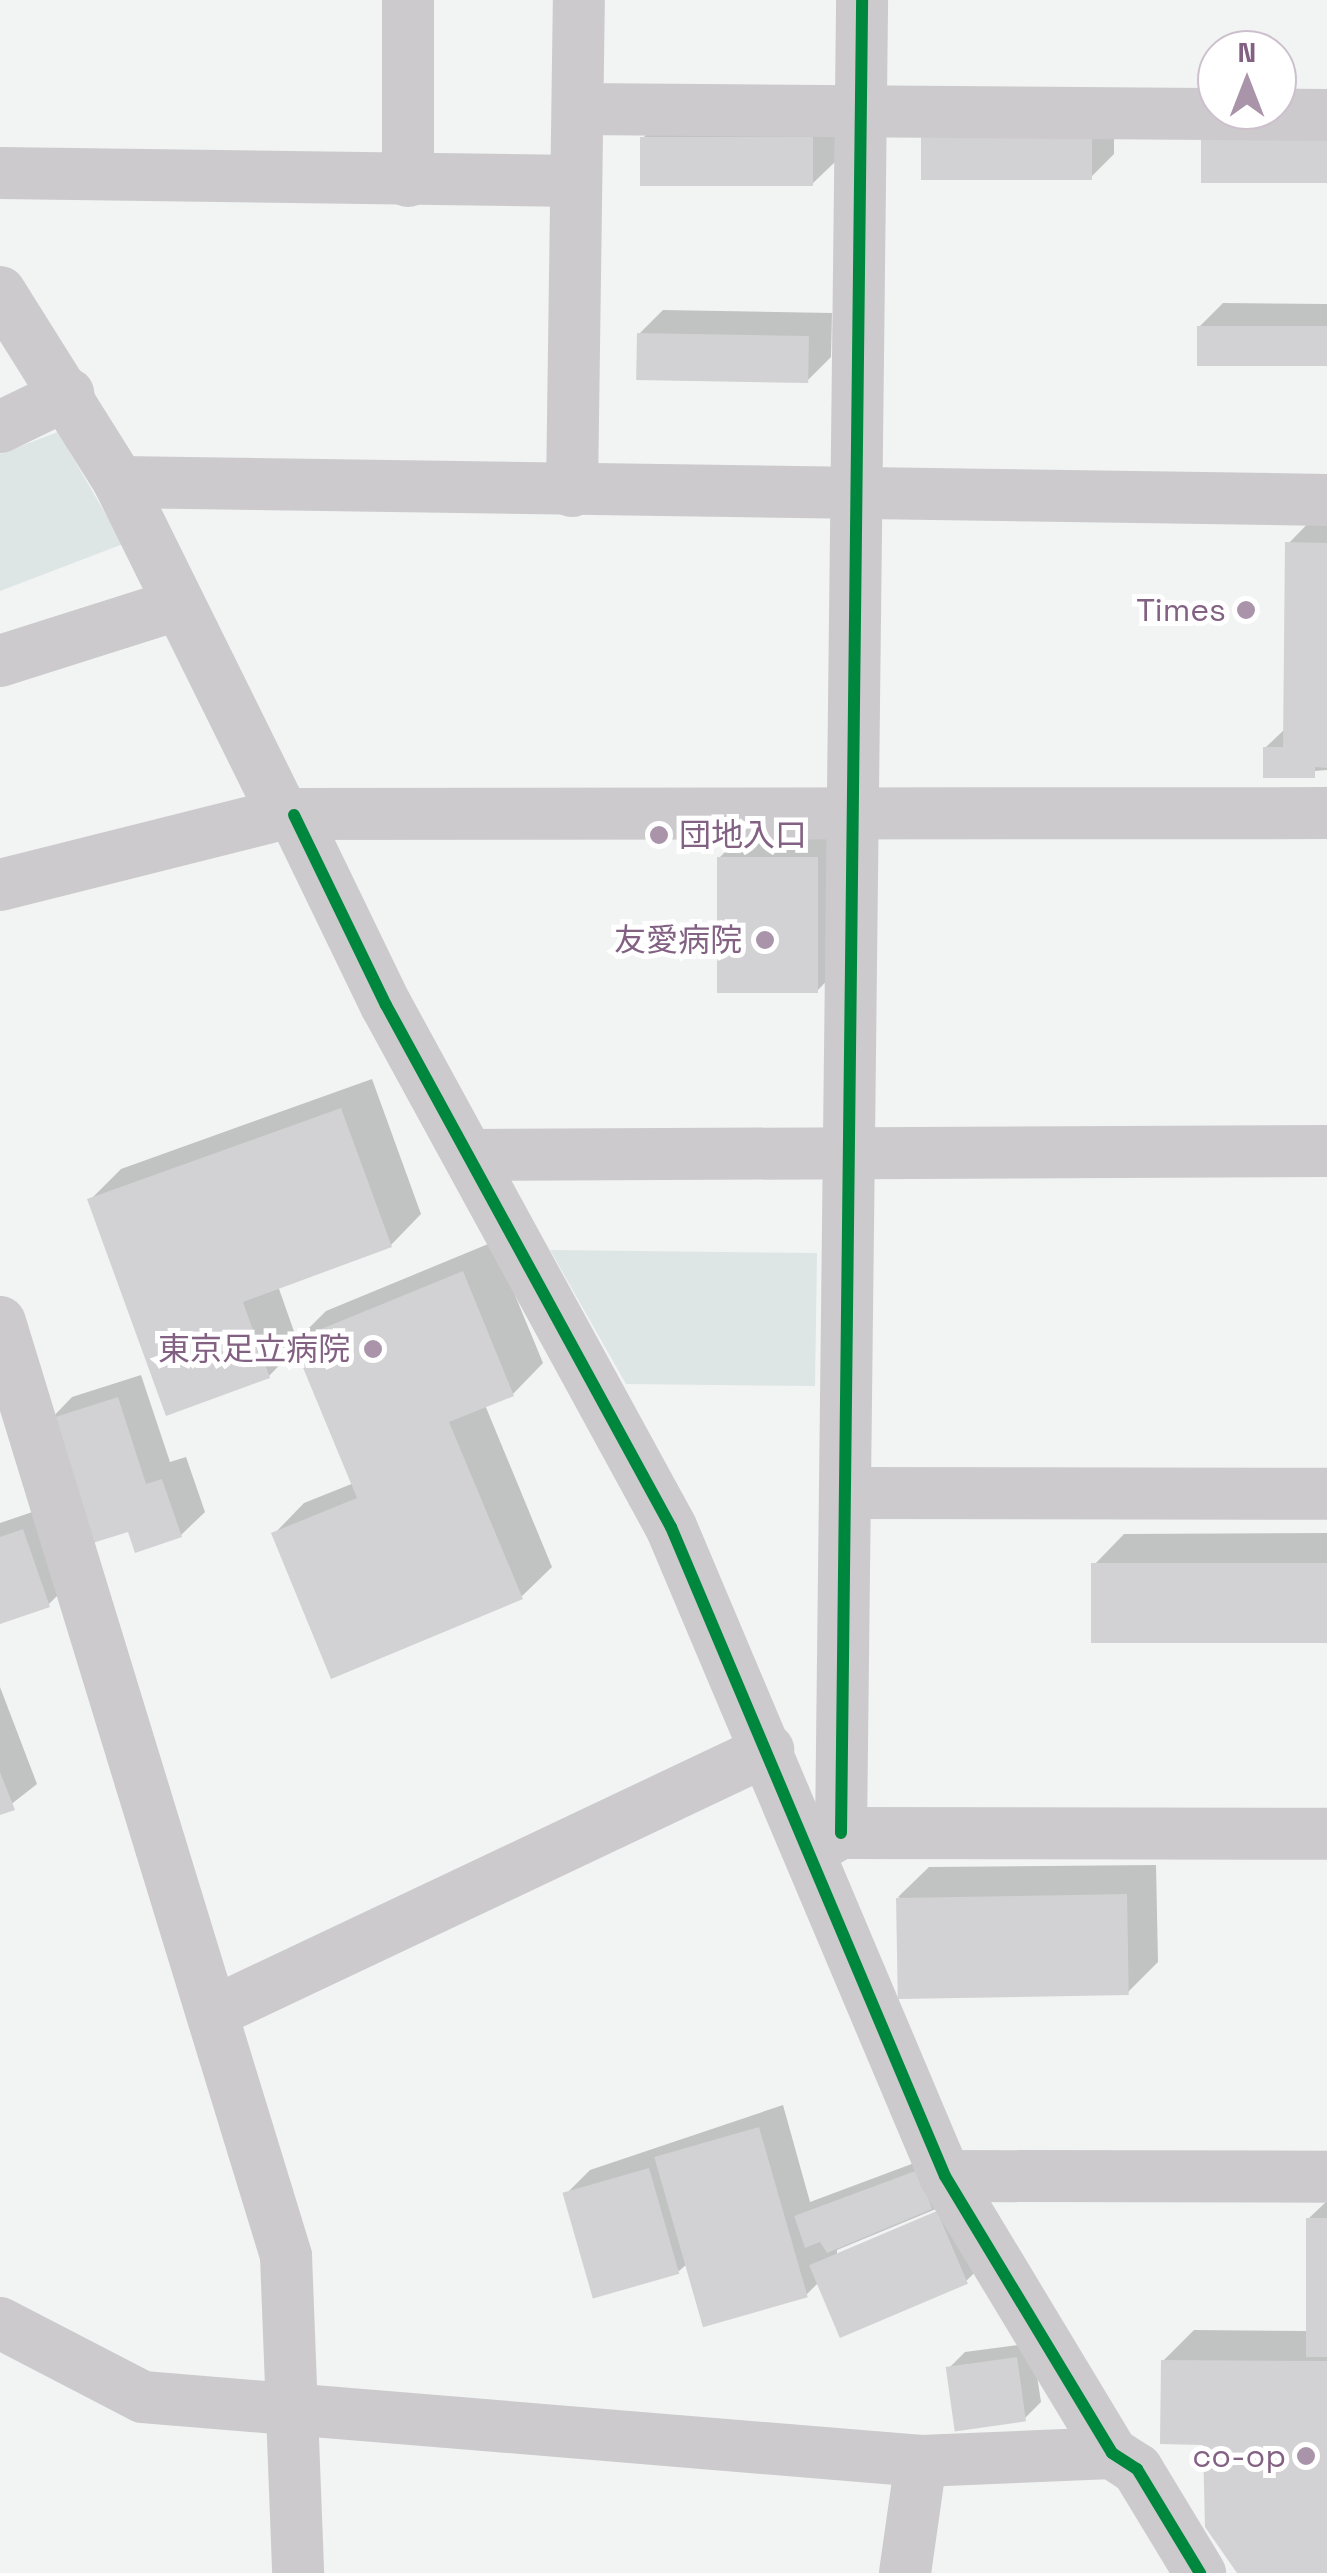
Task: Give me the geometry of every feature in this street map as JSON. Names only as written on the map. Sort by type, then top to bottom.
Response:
[{"type":"street","points":[[408,0],[408,181]]},
{"type":"street","points":[[572,490],[579,0]]},
{"type":"street","points":[[826,1842],[846,1493],[862,0]]},
{"type":"street","points":[[578,109],[860,108],[1327,115]]},
{"type":"street","points":[[0,173],[576,181]]},
{"type":"street","points":[[0,292],[68,394],[120,482],[177,605],[671,1528],[768,1750],[826,1842],[945,2176],[1112,2452],[1137,2469],[1200,2573]]},
{"type":"street","points":[[0,427],[68,394]]},
{"type":"street","points":[[120,482],[1327,500]]},
{"type":"street","points":[[0,661],[177,605]]},
{"type":"street","points":[[0,885],[289,814],[1327,813]]},
{"type":"street","points":[[471,1155],[1327,1151]]},
{"type":"street","points":[[0,1322],[84,1614],[216,2011],[286,2256],[298,2573]]},
{"type":"street","points":[[846,1493],[1327,1494]]},
{"type":"street","points":[[216,2011],[768,1750]]},
{"type":"street","points":[[826,1842],[1327,1834]]},
{"type":"street","points":[[945,2176],[1327,2177]]},
{"type":"street","points":[[0,2323],[143,2397],[921,2460],[1112,2452]]},
{"type":"street","points":[[905,2573],[921,2460]]},
{"type":"shaded area","points":[[58,432],[123,544],[0,591],[0,454]]},
{"type":"shaded area","points":[[550,1250],[817,1253],[815,1386],[626,1384]]},
{"type":"building","points":[[921,132],[1092,132],[1092,180],[921,180]]},
{"type":"building","points":[[640,137],[813,137],[813,186],[640,186]]},
{"type":"building","points":[[1201,137],[1327,137],[1327,183],[1201,183]]},
{"type":"building","points":[[1197,326],[1327,326],[1327,366],[1197,366]]},
{"type":"building","points":[[637,333],[809,336],[808,383],[636,380]]},
{"type":"building","points":[[1285,542],[1327,543],[1327,768],[1315,767],[1315,778],[1263,778],[1263,747],[1283,747]]},
{"type":"building","points":[[717,857],[818,857],[818,993],[717,993]]},
{"type":"building","points":[[341,1108],[392,1247],[243,1302],[270,1378],[166,1416],[87,1199]]},
{"type":"building","points":[[463,1271],[514,1396],[449,1422],[523,1599],[331,1679],[271,1533],[357,1498],[292,1341]]},
{"type":"building","points":[[118,1397],[146,1484],[162,1479],[182,1537],[135,1553],[128,1532],[86,1545],[46,1420]]},
{"type":"building","points":[[23,1529],[50,1607],[0,1624],[0,1537]]},
{"type":"building","points":[[1091,1563],[1327,1563],[1327,1643],[1091,1643]]},
{"type":"building","points":[[0,1772],[15,1810],[0,1815]]},
{"type":"building","points":[[1127,1894],[1129,1995],[898,1999],[896,1898]]},
{"type":"building","points":[[759,2127],[808,2297],[703,2327],[654,2157]]},
{"type":"building","points":[[649,2168],[679,2274],[593,2299],[562,2193]]},
{"type":"building","points":[[918,2170],[932,2209],[827,2253],[820,2242],[805,2248],[794,2216]]},
{"type":"building","points":[[937,2211],[968,2284],[840,2338],[809,2265]]},
{"type":"building","points":[[1306,2218],[1327,2218],[1327,2357],[1306,2357]]},
{"type":"building","points":[[1017,2357],[1026,2421],[955,2431],[946,2367]]},
{"type":"building","points":[[1161,2360],[1327,2361],[1327,2573],[1237,2573],[1205,2527],[1203,2445],[1160,2444]]},
{"type":"cycle path","points":[[841,1833],[862,0]]},
{"type":"cycle path","points":[[294,815],[386,1005],[671,1527],[945,2176],[1112,2453],[1137,2469],[1200,2573]]},
{"type":"place","name":"Times","points":[[1246,610]]},
{"type":"place","name":"団地入口","points":[[659,835]]},
{"type":"place","name":"友愛病院","points":[[765,940]]},
{"type":"place","name":"東京足立病院","points":[[373,1349]]},
{"type":"place","name":"co-op","points":[[1306,2456]]}]
